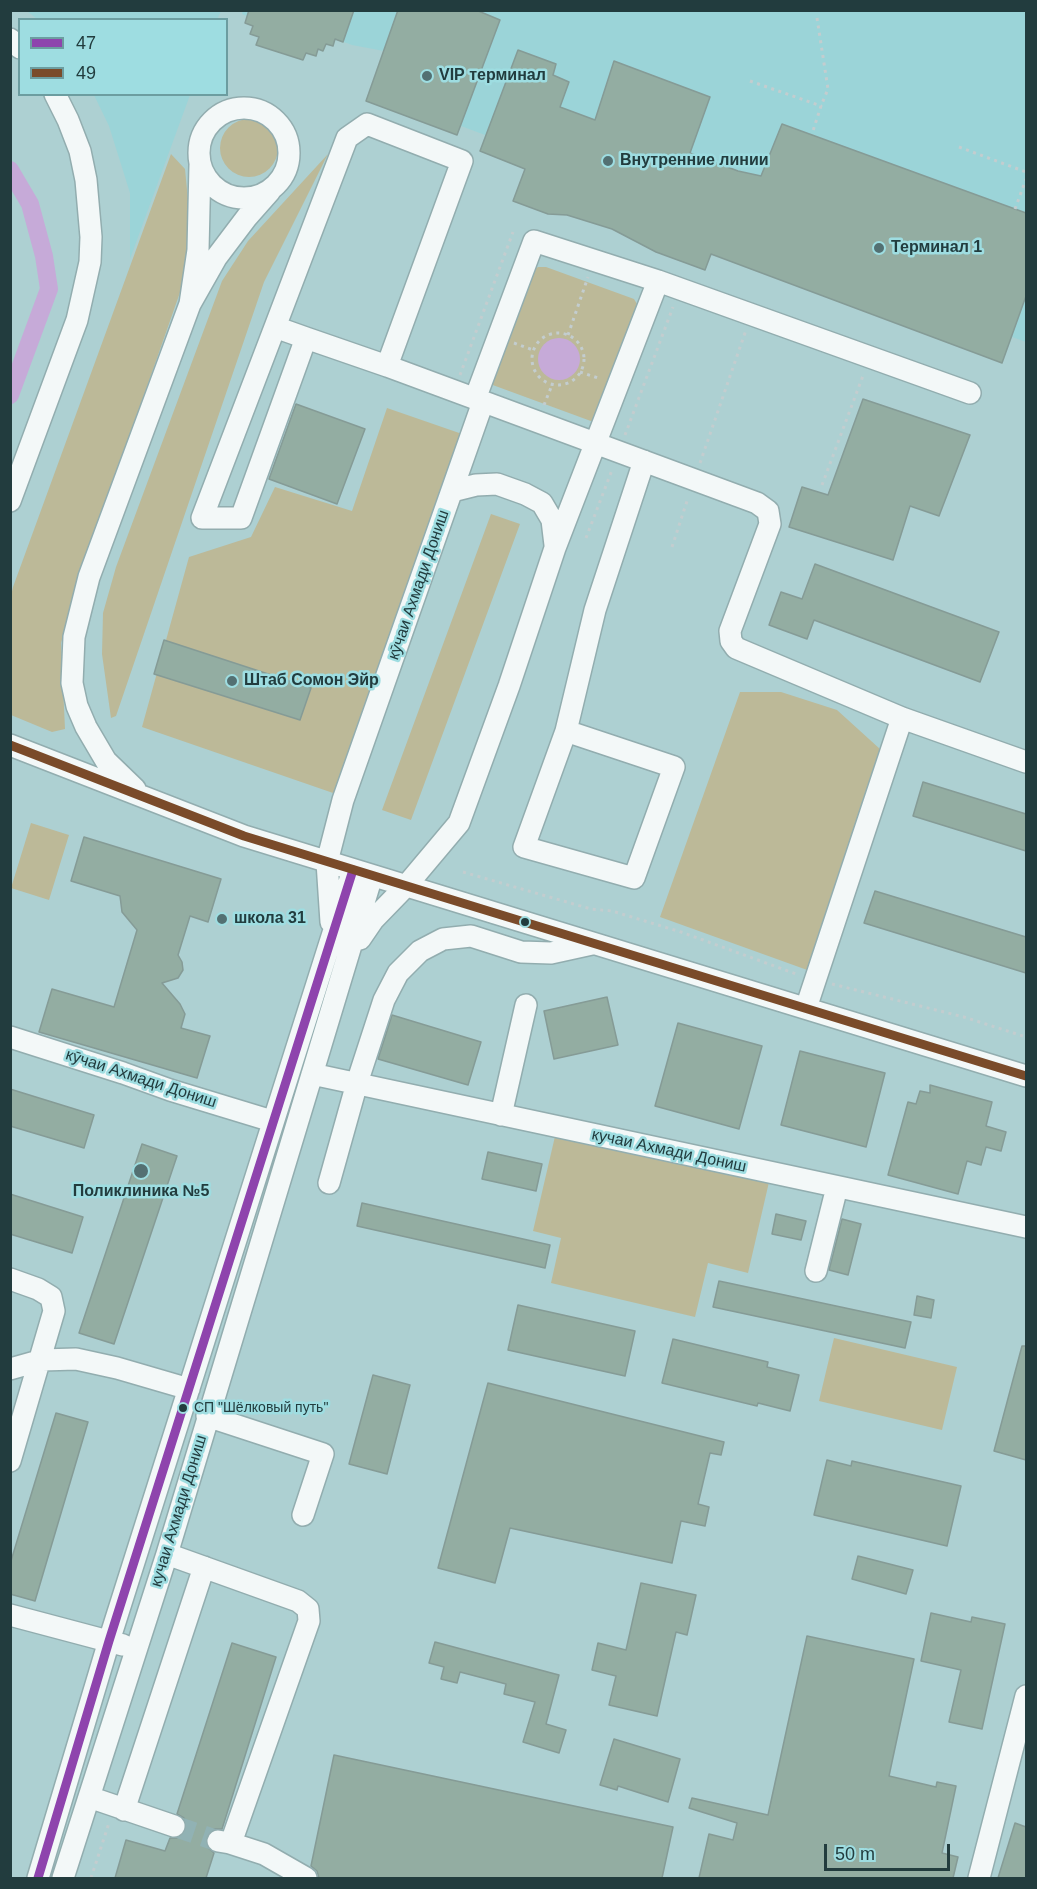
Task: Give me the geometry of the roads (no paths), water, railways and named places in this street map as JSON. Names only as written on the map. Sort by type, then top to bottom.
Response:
[{"type":"street","points":[[10,501],[75,328],[86,288],[90,262],[91,217],[87,180],[80,151],[56,96]]},
{"type":"street","points":[[159,803],[129,785],[106,761],[86,727],[72,683],[74,637],[89,578],[190,303],[216,258],[247,216],[281,181],[288,169],[290,154],[288,140],[282,127],[272,116],[259,110],[245,107],[231,109],[208,124],[202,136],[199,151],[198,250],[190,303]]},
{"type":"street","points":[[306,338],[241,518],[202,518],[347,138],[367,124],[462,161],[387,366]]},
{"type":"street","points":[[200,165],[206,178],[216,189],[229,195],[243,198],[257,197],[270,191]]},
{"type":"street","points":[[452,491],[479,401],[534,241],[658,281],[970,393]]},
{"type":"street","points":[[555,548],[658,281]]},
{"type":"street","points":[[274,327],[387,366],[757,502],[768,511],[770,525],[730,631],[731,641],[736,648],[902,718],[1026,762]]},
{"type":"street","points":[[566,731],[674,767],[634,878],[524,847],[566,731],[595,610],[644,461]]},
{"type":"street","name":"кӯчаи Ахмади Дониш","points":[[329,950],[332,919],[327,862],[343,800],[452,491],[476,485],[497,484],[525,494],[542,503],[552,520],[555,548],[509,686],[459,823],[406,886],[373,920],[349,958]]},
{"type":"street","points":[[806,1008],[902,718]]},
{"type":"street","points":[[10,745],[244,836],[1026,1076]]},
{"type":"street","points":[[38,1878],[109,1641],[272,1121],[329,950],[362,873]]},
{"type":"street","name":"кучаи Ахмади Дониш","points":[[63,1878],[167,1554],[207,1416],[349,958],[362,873]]},
{"type":"street","points":[[329,1183],[357,1083],[384,1000],[398,974],[420,951],[443,939],[471,936],[521,951],[551,953],[593,943]]},
{"type":"street","points":[[501,1115],[526,1005]]},
{"type":"street","name":"кӯчаи Ахмади Дониш","points":[[10,1037],[272,1121]]},
{"type":"street","name":"кучаи Ахмади Дониш","points":[[312,1074],[1026,1227]]},
{"type":"street","points":[[816,1271],[837,1187]]},
{"type":"street","points":[[10,1279],[38,1289],[51,1297],[54,1311],[42,1360],[10,1461]]},
{"type":"street","points":[[10,1369],[42,1360],[76,1359],[117,1368],[189,1389]]},
{"type":"street","points":[[207,1416],[323,1454],[303,1515]]},
{"type":"street","points":[[167,1554],[298,1601],[308,1609],[309,1621],[224,1842],[264,1854],[306,1878]]},
{"type":"street","points":[[119,1808],[204,1567]]},
{"type":"street","points":[[10,1615],[136,1649]]},
{"type":"street","points":[[979,1878],[1026,1695]]},
{"type":"street","points":[[89,1797],[174,1826]]},
{"type":"waterway","points":[[10,170],[30,204],[44,256],[49,289],[10,395]]},
{"type":"tunnel","points":[[174,1826],[218,1841]]},
{"type":"place","name":"VIP терминал","points":[[427,76]]},
{"type":"place","name":"Внутренние линии","points":[[608,161]]},
{"type":"place","name":"Терминал 1","points":[[879,248]]},
{"type":"place","name":"Штаб Сомон Эйр","points":[[232,681]]},
{"type":"place","name":"школа 31","points":[[222,919]]},
{"type":"place","name":"Поликлиника №5","points":[[141,1171]]},
{"type":"place","name":"СП \"Шёлковый путь\"","points":[[183,1408]]}]
